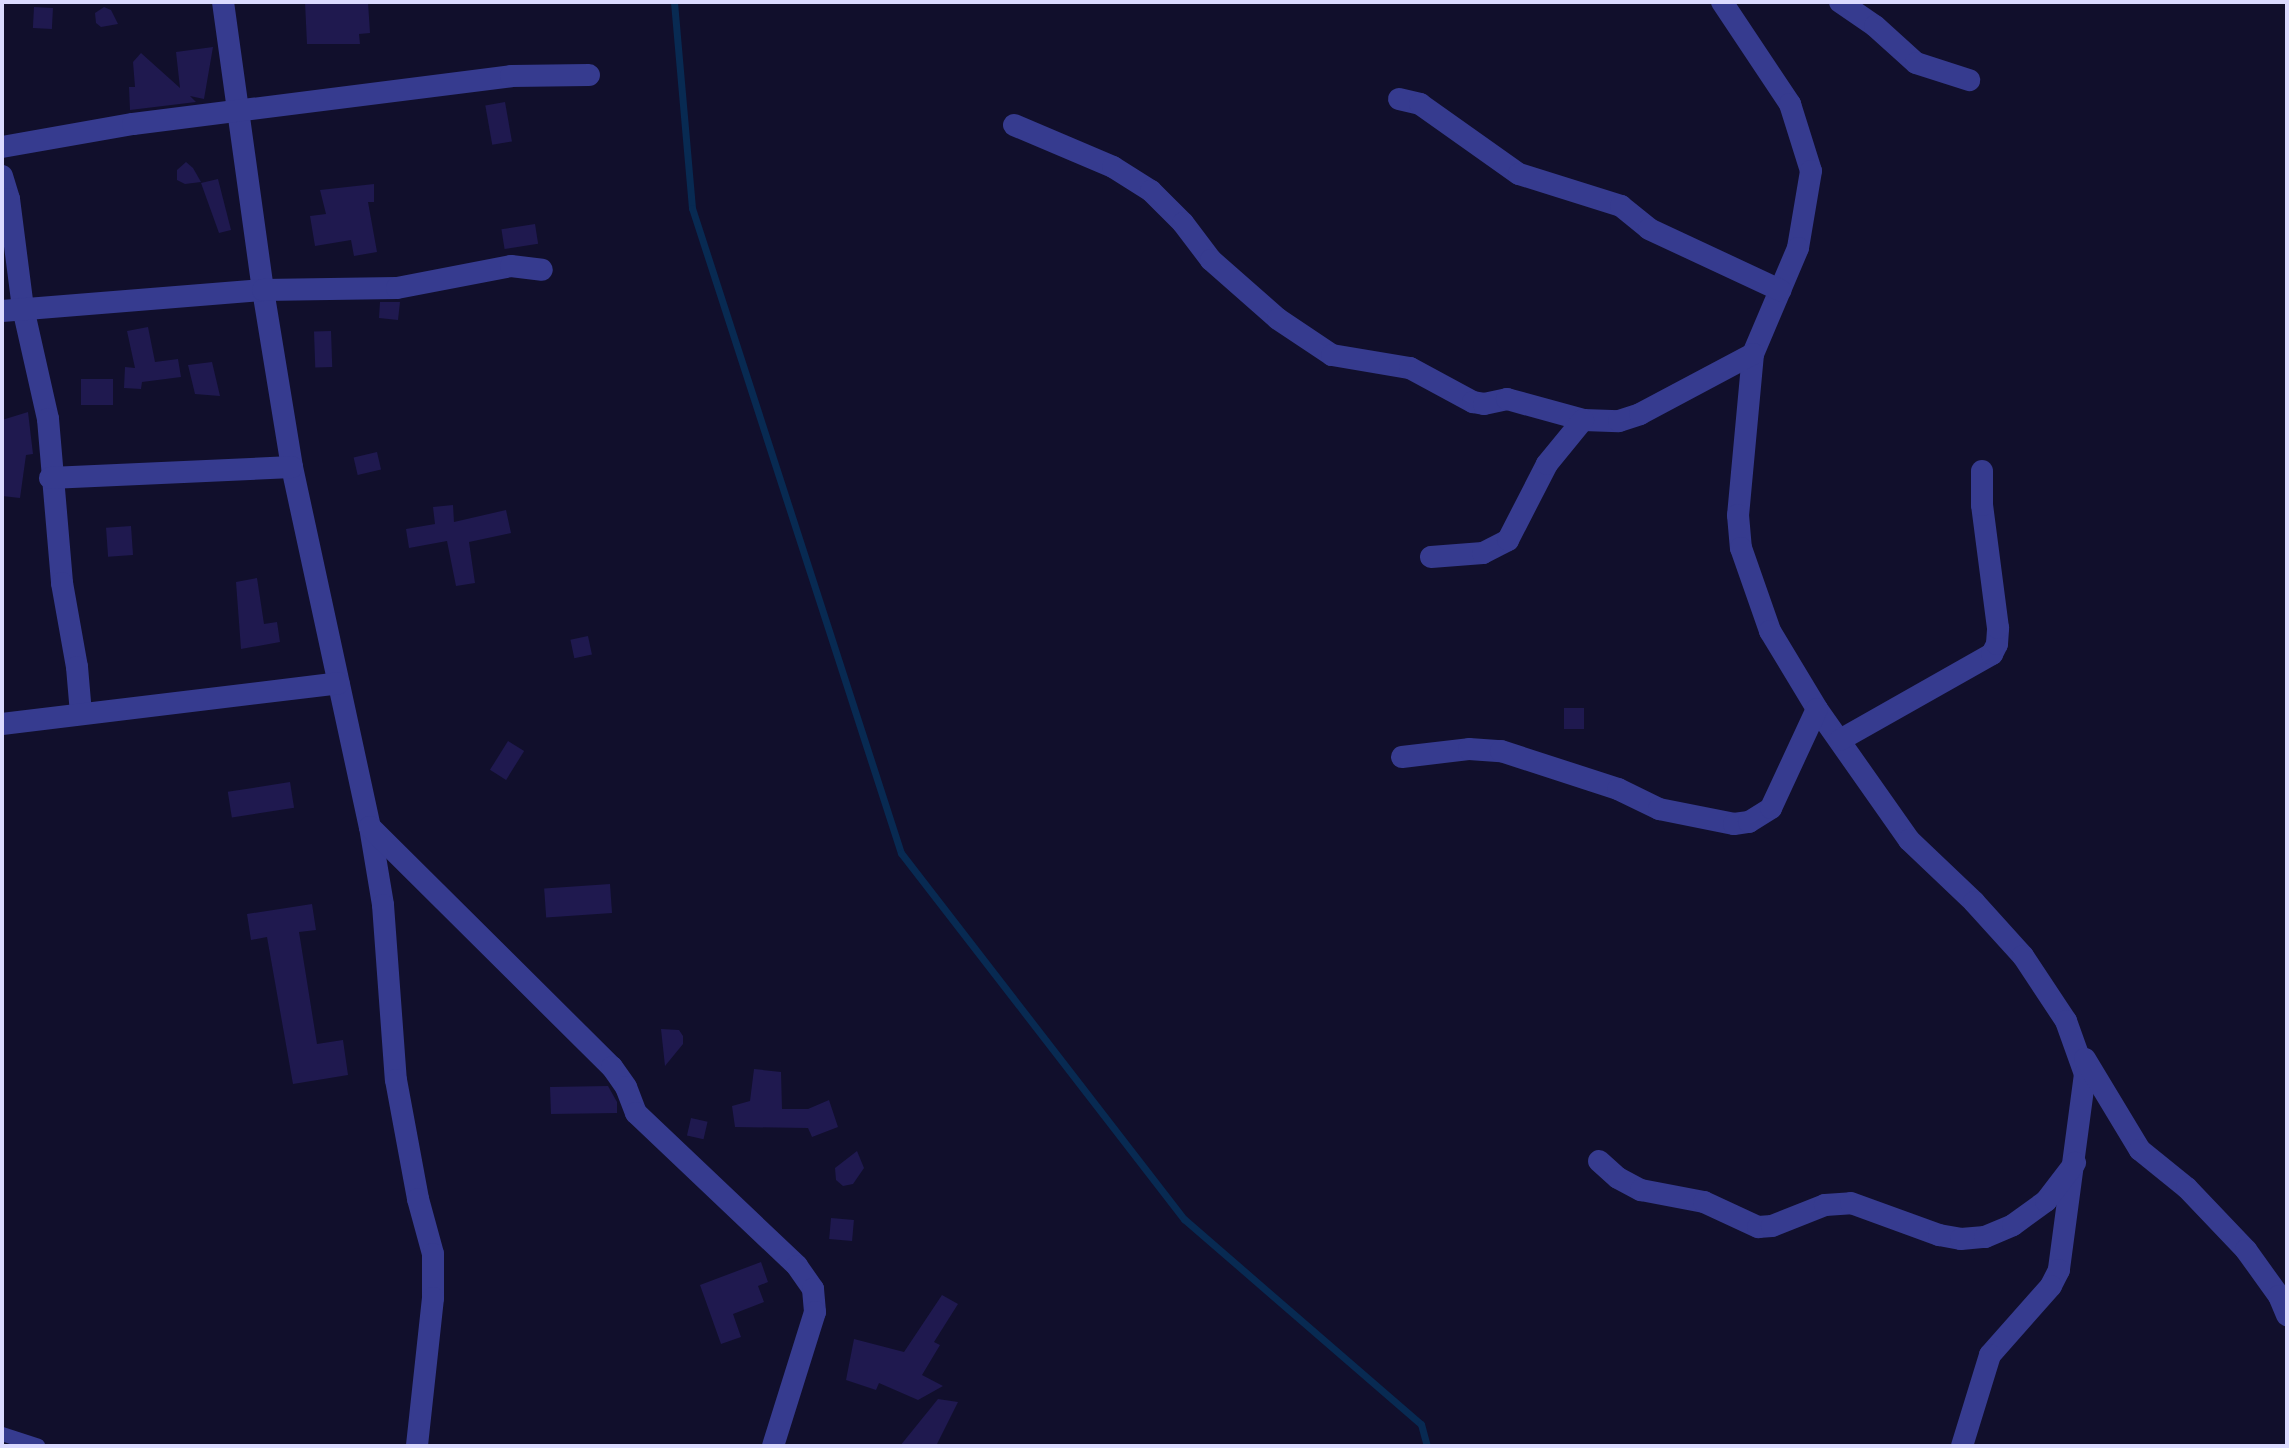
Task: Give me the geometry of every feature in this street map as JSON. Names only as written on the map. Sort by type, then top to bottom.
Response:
[{"type":"street","points":[[223,2],[236,114],[292,467],[370,827],[383,905],[396,1080],[418,1199],[433,1254],[433,1298],[417,1446]]},
{"type":"street","points":[[1722,2],[1790,104],[1811,171],[1798,248],[1753,354],[1738,515],[1741,548],[1770,631],[1817,709],[1909,840],[1974,902],[2023,956],[2066,1021],[2078,1048],[2140,1150],[2187,1188],[2246,1250],[2279,1296],[2287,1315]]},
{"type":"street","points":[[1840,2],[1875,26],[1916,63],[1969,80]]},
{"type":"street","points":[[2,147],[133,124],[236,114],[511,76],[589,75]]},
{"type":"street","points":[[1399,99],[1420,104],[1519,174],[1621,206],[1649,229],[1780,290]]},
{"type":"street","points":[[1014,125],[1113,167],[1151,191],[1183,223],[1211,260],[1278,319],[1332,355],[1410,368],[1473,402],[1484,404],[1507,399],[1527,402],[1583,420],[1619,421],[1640,414],[1753,354]]},
{"type":"street","points":[[2,176],[9,199],[12,309],[48,419],[50,478],[81,714]]},
{"type":"street","points":[[12,309],[263,290],[397,288],[511,266],[542,270]]},
{"type":"street","points":[[1431,557],[1483,553],[1508,540],[1547,464],[1583,420]]},
{"type":"street","points":[[50,478],[292,467]]},
{"type":"street","points":[[1840,740],[1992,654],[1997,644],[1998,628],[1982,505],[1982,471]]},
{"type":"street","points":[[2,724],[339,683]]},
{"type":"street","points":[[1402,757],[1469,749],[1501,751],[1618,789],[1659,809],[1734,824],[1749,822],[1771,808],[1817,709]]},
{"type":"street","points":[[370,827],[612,1067],[636,1113],[797,1266],[813,1289],[815,1312],[773,1446]]},
{"type":"street","points":[[1962,1446],[1990,1355],[2051,1286],[2059,1270],[2085,1074],[2078,1048]]},
{"type":"street","points":[[1599,1161],[1618,1178],[1641,1190],[1704,1202],[1758,1227],[1772,1226],[1825,1205],[1851,1203],[1939,1235],[1961,1239],[1985,1237],[2013,1225],[2046,1201],[2075,1162]]},
{"type":"lane","points":[[2,1434],[38,1446]]},
{"type":"building","points":[[305,2],[368,2],[370,33],[359,34],[360,44],[307,44]]},
{"type":"building","points":[[34,7],[53,8],[52,29],[33,28]]},
{"type":"building","points":[[104,7],[111,10],[118,24],[101,27],[96,23],[95,13]]},
{"type":"building","points":[[213,47],[204,99],[190,96],[196,102],[130,110],[129,87],[135,87],[133,62],[141,53],[180,88],[176,52]]},
{"type":"building","points":[[505,102],[512,141],[492,145],[485,105]]},
{"type":"building","points":[[186,162],[201,182],[185,184],[177,180],[177,170]]},
{"type":"building","points":[[218,179],[231,230],[219,233],[201,183]]},
{"type":"building","points":[[374,184],[374,202],[368,202],[377,252],[354,256],[351,240],[315,246],[310,216],[326,214],[320,190]]},
{"type":"building","points":[[535,224],[538,244],[505,249],[501,229]]},
{"type":"building","points":[[380,302],[400,302],[398,320],[379,318]]},
{"type":"building","points":[[148,327],[155,362],[178,359],[181,377],[142,382],[141,389],[124,388],[125,367],[135,368],[127,331]]},
{"type":"building","points":[[331,331],[332,367],[315,368],[314,332]]},
{"type":"building","points":[[212,362],[220,396],[195,394],[188,365]]},
{"type":"building","points":[[81,379],[113,379],[113,405],[81,405]]},
{"type":"building","points":[[28,412],[33,454],[26,455],[20,498],[2,496],[2,420]]},
{"type":"building","points":[[377,452],[381,470],[358,475],[354,457]]},
{"type":"building","points":[[453,505],[454,522],[506,510],[511,533],[469,542],[475,583],[456,586],[447,541],[409,548],[406,529],[435,524],[433,507]]},
{"type":"building","points":[[131,526],[133,555],[108,557],[106,528]]},
{"type":"building","points":[[257,578],[264,624],[277,622],[280,642],[241,649],[236,582]]},
{"type":"building","points":[[588,636],[592,655],[574,658],[570,640]]},
{"type":"building","points":[[1564,708],[1584,708],[1584,729],[1564,729]]},
{"type":"building","points":[[508,741],[524,751],[506,780],[490,770]]},
{"type":"building","points":[[290,782],[294,808],[232,818],[228,792]]},
{"type":"building","points":[[610,884],[612,913],[546,918],[544,889]]},
{"type":"building","points":[[312,904],[316,930],[299,932],[317,1044],[343,1040],[348,1075],[293,1084],[267,937],[251,940],[247,914]]},
{"type":"building","points":[[661,1029],[679,1030],[683,1036],[683,1044],[665,1066]]},
{"type":"building","points":[[754,1069],[781,1072],[782,1109],[808,1109],[829,1100],[838,1127],[812,1137],[808,1128],[735,1127],[732,1106],[750,1101]]},
{"type":"building","points":[[608,1086],[617,1102],[617,1113],[551,1114],[550,1087]]},
{"type":"building","points":[[691,1118],[708,1122],[704,1139],[687,1136]]},
{"type":"building","points":[[857,1151],[864,1168],[853,1184],[843,1186],[836,1180],[835,1168]]},
{"type":"building","points":[[831,1218],[854,1220],[852,1241],[829,1239]]},
{"type":"building","points":[[761,1262],[768,1282],[758,1286],[764,1302],[733,1314],[741,1337],[721,1344],[700,1285]]},
{"type":"building","points":[[942,1295],[958,1304],[934,1342],[940,1345],[922,1375],[943,1386],[918,1400],[879,1383],[876,1390],[846,1380],[854,1339],[904,1352]]},
{"type":"building","points":[[938,1399],[958,1402],[936,1446],[900,1446]]},
{"type":"waterway","points":[[674,2],[692,208],[901,853],[1184,1219],[1421,1424],[1427,1446]]}]
